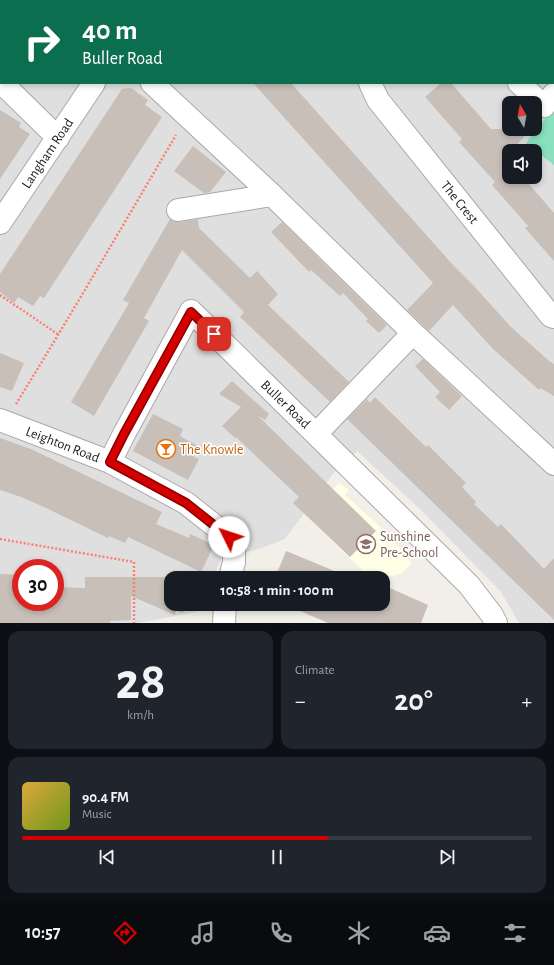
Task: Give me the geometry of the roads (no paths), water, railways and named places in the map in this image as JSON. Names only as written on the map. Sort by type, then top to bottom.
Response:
[{"type":"street","points":[[3,84],[58,138]]},
{"type":"street","name":"Langham Road","points":[[0,223],[93,84]]},
{"type":"street","points":[[153,84],[272,195],[413,333],[554,464]]},
{"type":"street","name":"The Crest","points":[[370,84],[378,100],[554,318]]},
{"type":"street","points":[[520,84],[544,106],[554,94]]},
{"type":"street","points":[[178,210],[272,195]]},
{"type":"street","name":"Buller Road","points":[[110,462],[191,312],[469,585],[492,615],[496,623]]},
{"type":"street","points":[[316,434],[413,333]]},
{"type":"street","name":"Leighton Road","points":[[3,421],[110,462],[186,503],[229,537],[234,546],[234,562],[232,571]]},
{"type":"street","points":[[224,623],[225,611]]},
{"type":"place","name":"The Knowle","points":[[166,449]]},
{"type":"place","name":"Sunshine Pre-School","points":[[366,544]]}]
